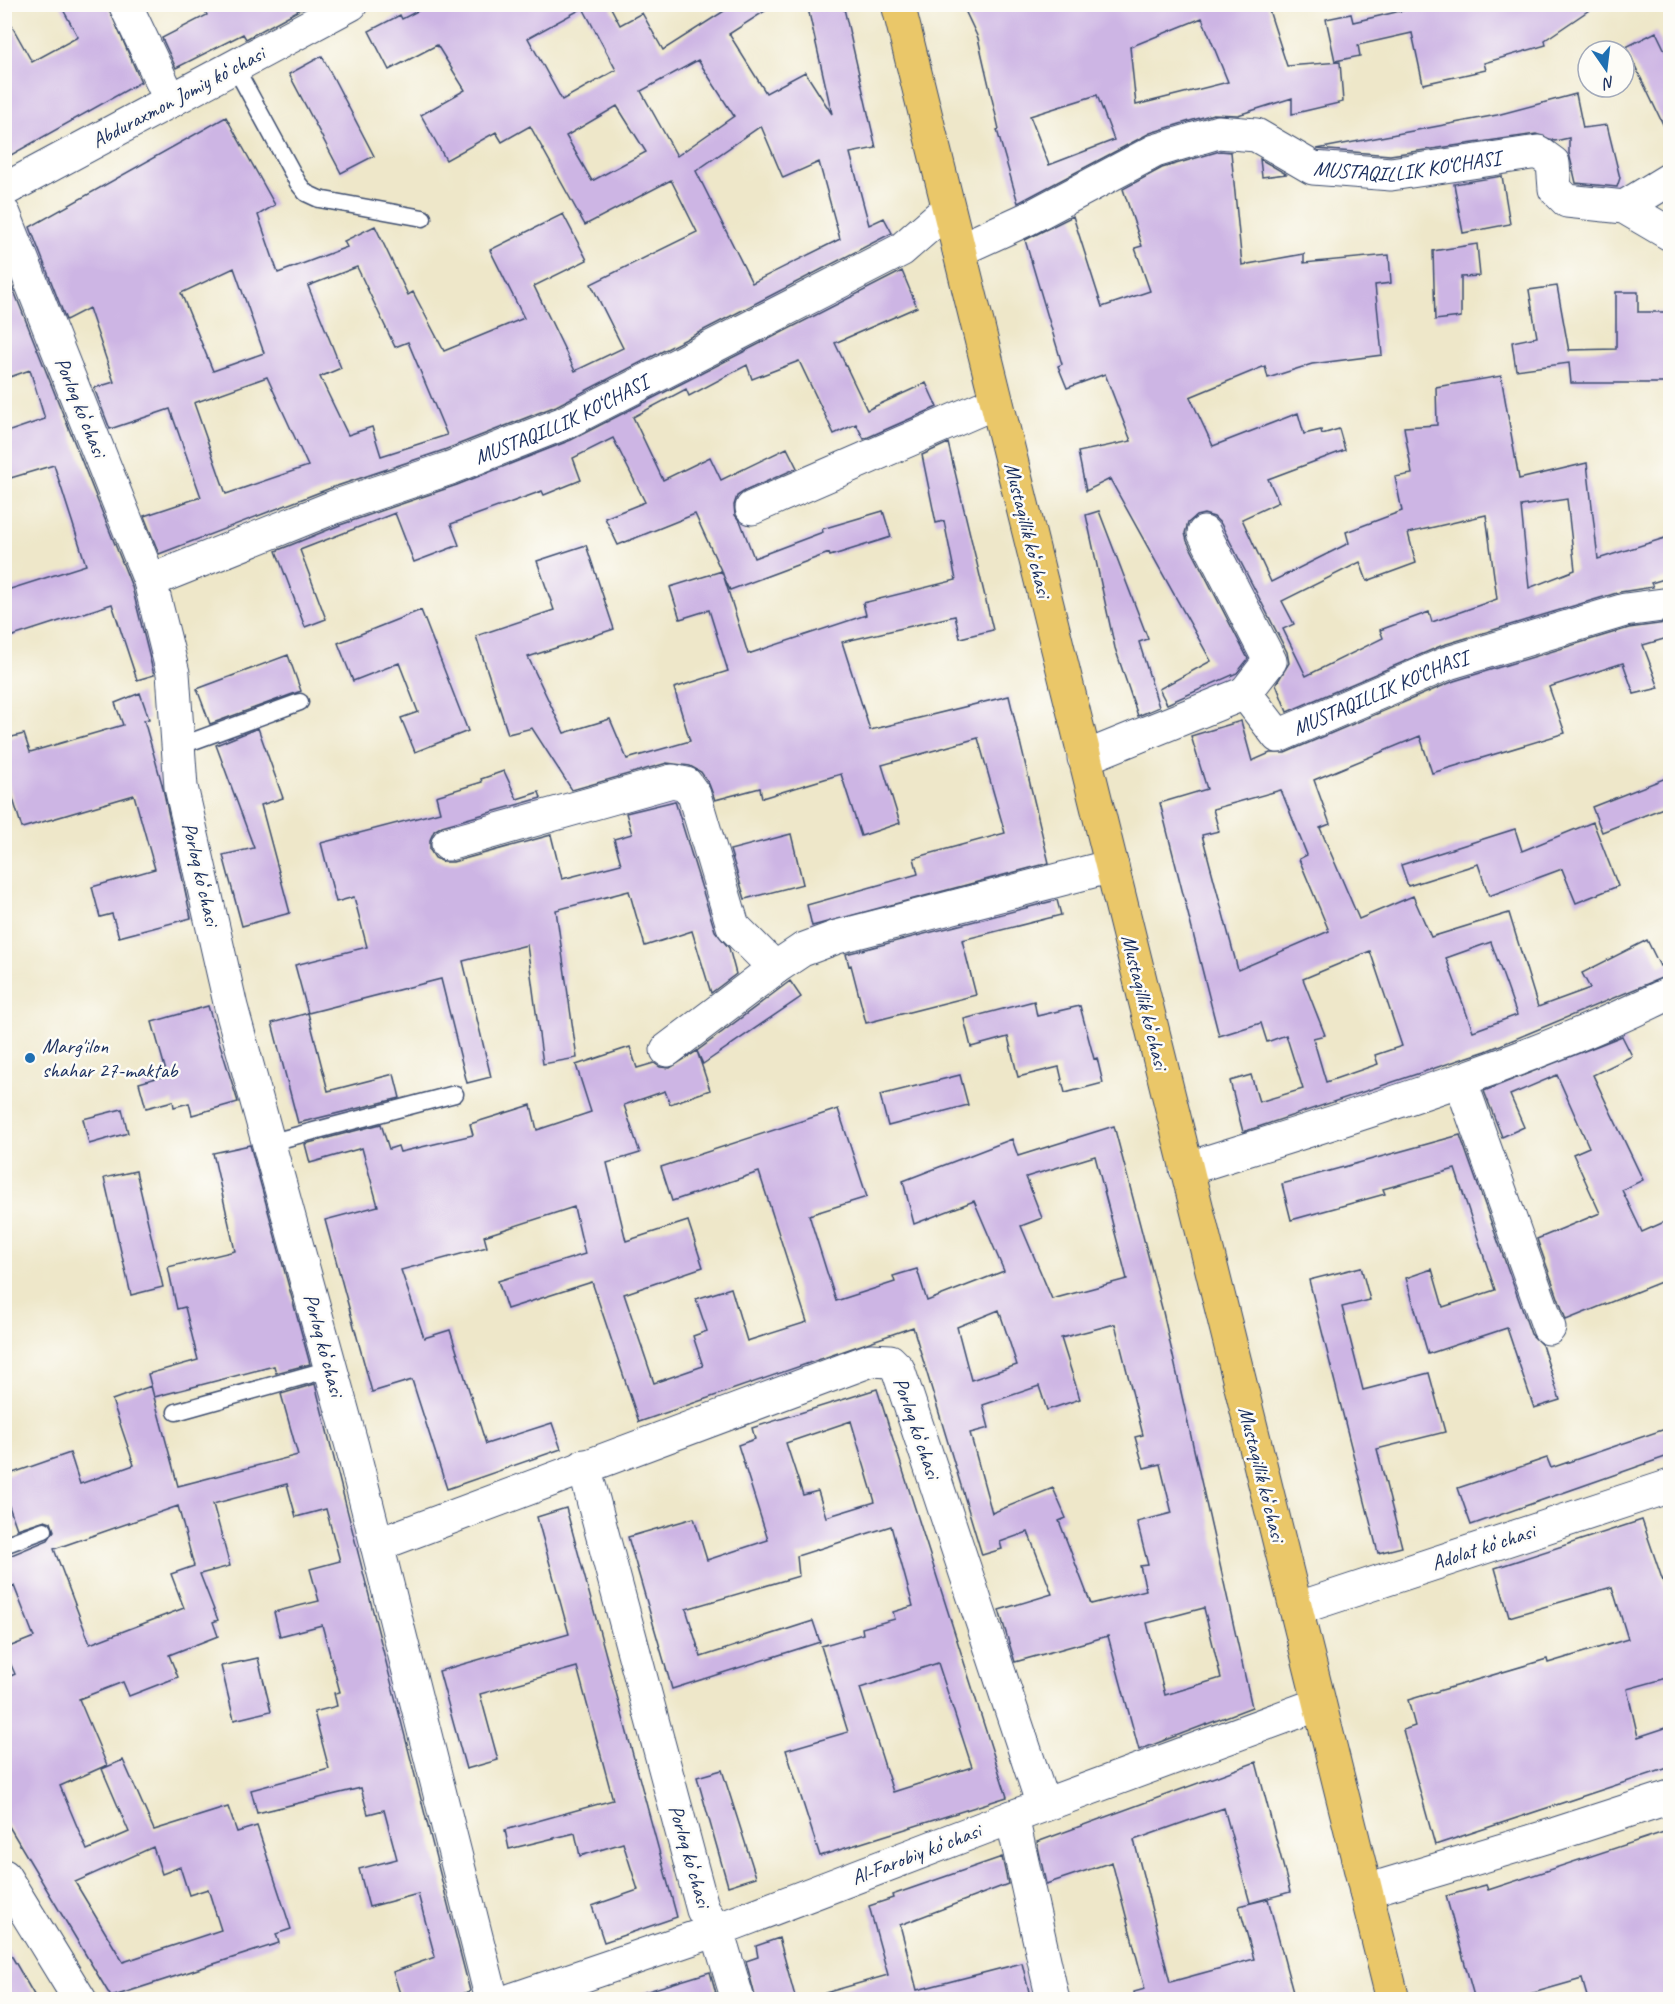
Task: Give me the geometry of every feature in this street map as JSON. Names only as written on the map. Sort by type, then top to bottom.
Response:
[{"type":"main road","name":"Mustaqillik koʻchasi","points":[[898,4],[1392,2000]]},
{"type":"street","points":[[125,4],[171,101]]},
{"type":"street","name":"Abduraxmon Jomiy koʻchasi","points":[[4,189],[351,4]]},
{"type":"street","name":"MUSTAQILLIK KO‘CHASI","points":[[959,250],[1027,219],[1155,151],[1218,132],[1256,135],[1313,168],[1391,174],[1538,152],[1552,163],[1555,189],[1567,201],[1624,207],[1671,234]]},
{"type":"street","points":[[1624,207],[1671,179]]},
{"type":"street","name":"MUSTAQILLIK KO‘CHASI","points":[[150,581],[334,507],[450,468],[564,423],[901,250],[948,208]]},
{"type":"street","name":"Porloq koʻchasi","points":[[4,214],[150,581],[172,673],[181,787],[228,995],[377,1545],[492,2000]]},
{"type":"street","points":[[752,508],[996,402]]},
{"type":"street","points":[[1084,758],[1245,693],[1270,661],[1204,533]]},
{"type":"street","name":"MUSTAQILLIK KO‘CHASI","points":[[1245,693],[1278,736],[1448,663],[1625,610],[1671,604]]},
{"type":"street","points":[[448,844],[672,781],[686,784],[694,795],[726,909],[733,926],[775,968]]},
{"type":"street","points":[[667,1050],[802,950],[837,937],[1112,866]]},
{"type":"street","points":[[1186,1169],[1461,1082],[1622,1017],[1671,993]]},
{"type":"street","points":[[1461,1082],[1549,1328]]},
{"type":"street","name":"Porloq koʻchasi","points":[[377,1545],[871,1360],[890,1361],[898,1369],[1043,1805]]},
{"type":"street","name":"Porloq koʻchasi","points":[[584,1466],[703,1910],[717,1930],[738,2000]]},
{"type":"street","name":"Adolat koʻchasi","points":[[1296,1609],[1671,1486]]},
{"type":"street","name":"Al-Farobiy koʻchasi","points":[[511,2000],[717,1930],[1043,1805],[1319,1704]]},
{"type":"street","points":[[1366,1891],[1671,1797]]},
{"type":"street","points":[[1012,1817],[1053,2000]]},
{"type":"street","points":[[7,1886],[80,2000]]},
{"type":"lane","points":[[235,67],[298,183],[306,193],[319,199],[423,218]]},
{"type":"lane","points":[[177,747],[300,702]]},
{"type":"lane","points":[[268,1143],[455,1094]]},
{"type":"lane","points":[[176,1412],[330,1370]]},
{"type":"lane","points":[[4,1545],[44,1530]]},
{"type":"building","points":[[60,4],[107,4],[141,82],[4,159],[4,12],[32,62],[78,37]]},
{"type":"building","points":[[202,4],[310,4],[246,39],[243,34],[176,68],[162,38],[207,15]]},
{"type":"building","points":[[431,4],[609,4],[620,25],[642,13],[663,50],[735,4],[776,4],[729,34],[766,93],[805,72],[832,114],[807,4],[843,4],[876,148],[850,153],[869,225],[884,218],[892,233],[556,406],[444,450],[328,489],[159,554],[144,516],[201,497],[170,409],[110,429],[94,388],[114,382],[89,308],[66,320],[30,227],[226,117],[275,205],[258,215],[278,273],[347,247],[344,241],[375,226],[408,295],[413,292],[444,351],[524,318],[490,250],[563,214],[587,260],[534,286],[575,371],[623,348],[591,284],[697,232],[671,180],[585,225],[530,126],[502,142],[496,132],[446,160],[421,115],[465,90],[437,45],[389,70],[369,31],[400,15],[402,19]],"holes":[[[583,8],[616,70],[562,100],[528,38]],[[698,60],[734,116],[677,156],[641,91]],[[617,106],[646,152],[592,181],[566,136]],[[761,126],[783,178],[819,162],[840,239],[752,283],[696,171]],[[357,267],[395,347],[408,342],[447,435],[381,456],[372,427],[348,435],[320,377],[341,368],[308,286]],[[234,268],[264,353],[213,371],[181,293]],[[267,377],[308,466],[226,494],[194,403]]]},
{"type":"building","points":[[962,4],[1267,4],[1287,66],[1340,62],[1343,102],[1292,114],[1292,98],[1238,115],[1213,114],[1150,133],[1018,203],[997,130],[999,129],[978,38]],"holes":[[[1202,18],[1228,82],[1136,105],[1130,47]],[[1097,95],[1114,140],[1049,165],[1030,116]]]},
{"type":"building","points":[[1431,4],[1598,4],[1545,40],[1546,45],[1484,63],[1486,70],[1423,84],[1412,33],[1358,45],[1360,56],[1335,61],[1326,19],[1351,14],[1353,22]]},
{"type":"building","points":[[1656,32],[1671,63],[1671,141],[1636,68],[1636,42]]},
{"type":"building","points":[[322,56],[374,156],[341,173],[289,74]]},
{"type":"building","points":[[1576,94],[1583,128],[1607,125],[1620,178],[1617,187],[1576,183],[1569,153],[1569,138],[1555,141],[1536,134],[1390,155],[1317,149],[1497,115]]},
{"type":"building","points":[[1220,151],[1231,152],[1242,265],[1304,254],[1304,263],[1389,255],[1391,283],[1375,285],[1382,355],[1312,364],[1268,378],[1265,366],[1190,397],[1213,446],[1298,413],[1304,434],[1321,430],[1322,434],[1339,429],[1345,450],[1268,479],[1279,502],[1242,519],[1271,582],[1349,543],[1346,532],[1402,511],[1395,477],[1412,474],[1404,427],[1437,425],[1436,387],[1501,376],[1519,479],[1587,463],[1598,559],[1671,536],[1671,577],[1651,583],[1653,587],[1620,592],[1443,645],[1287,712],[1276,684],[1289,663],[1287,652],[1221,524],[1214,517],[1204,514],[1196,516],[1188,523],[1185,533],[1187,541],[1248,659],[1237,673],[1167,704],[1159,689],[1211,661],[1110,479],[1086,491],[1078,452],[1131,441],[1105,374],[1067,388],[1058,366],[1062,364],[1025,240],[1073,216],[1102,307],[1150,291],[1135,248],[1142,246],[1123,189],[1162,168]],"holes":[[[1567,499],[1575,570],[1529,588],[1521,506]],[[1486,515],[1497,599],[1432,622],[1429,612],[1380,630],[1383,638],[1306,676],[1283,629],[1294,624],[1282,601],[1360,562],[1367,581],[1416,563],[1408,533]]]},
{"type":"building","points":[[1260,159],[1286,174],[1262,177]]},
{"type":"building","points":[[1502,176],[1510,224],[1463,233],[1454,184]]},
{"type":"building","points":[[1477,244],[1480,276],[1461,277],[1461,317],[1435,320],[1433,251]]},
{"type":"building","points":[[4,266],[132,587],[154,675],[137,680],[112,604],[4,639],[4,591],[86,565],[54,465],[4,480],[4,433],[45,419],[30,370],[4,379]]},
{"type":"building","points":[[902,271],[917,307],[835,343],[867,410],[926,383],[937,407],[864,439],[856,424],[834,434],[799,361],[752,379],[747,365],[689,396],[686,389],[633,417],[663,480],[710,457],[721,480],[787,448],[797,468],[745,491],[737,496],[734,505],[735,515],[741,523],[754,558],[823,532],[822,529],[883,511],[891,537],[830,556],[829,553],[730,590],[695,514],[618,545],[605,518],[645,502],[613,438],[573,458],[581,480],[544,495],[542,491],[451,524],[459,545],[414,562],[395,513],[300,550],[326,619],[305,627],[276,551],[340,525],[457,485],[571,440]]},
{"type":"building","points":[[1557,286],[1569,350],[1616,349],[1616,292],[1638,292],[1638,312],[1671,312],[1671,383],[1571,383],[1569,363],[1516,370],[1512,342],[1537,337],[1529,290]]},
{"type":"building","points":[[948,443],[993,630],[960,638],[955,616],[842,642],[870,730],[1009,696],[1049,863],[812,926],[807,905],[918,874],[914,858],[1005,833],[978,738],[882,765],[900,823],[861,836],[841,774],[762,798],[760,788],[715,800],[701,772],[690,766],[667,763],[572,790],[532,728],[508,734],[476,636],[554,610],[537,561],[586,545],[614,629],[528,657],[564,733],[610,719],[627,759],[690,741],[674,688],[728,671],[709,610],[680,619],[670,587],[722,571],[748,654],[866,615],[863,603],[956,580],[944,521],[936,523],[922,455]]},
{"type":"building","points":[[1099,511],[1148,639],[1139,642],[1159,707],[1138,716],[1115,648],[1086,515]]},
{"type":"building","points":[[421,610],[468,731],[415,752],[401,718],[418,712],[399,663],[353,681],[338,643]]},
{"type":"building","points":[[1666,623],[1671,637],[1643,645],[1659,688],[1634,694],[1623,663],[1549,687],[1565,733],[1432,773],[1420,736],[1314,780],[1330,824],[1320,828],[1359,919],[1413,896],[1431,937],[1509,913],[1538,1007],[1590,988],[1582,973],[1647,940],[1660,966],[1671,961],[1671,974],[1486,1051],[1243,1132],[1230,1081],[1251,1075],[1259,1102],[1303,1089],[1286,1035],[1267,1042],[1261,1023],[1219,1036],[1160,803],[1207,789],[1191,736],[1241,721],[1252,761],[1270,753],[1285,753],[1454,681],[1629,628]],"holes":[[[1281,790],[1307,855],[1299,859],[1329,931],[1238,970],[1202,835],[1219,831],[1213,809]],[[1491,942],[1517,1015],[1473,1031],[1446,958]],[[1370,951],[1402,1046],[1375,1055],[1378,1064],[1326,1082],[1313,1038],[1325,1035],[1303,979]]]},
{"type":"building","points":[[288,655],[301,691],[210,724],[197,689]]},
{"type":"building","points":[[140,693],[149,719],[144,720],[162,784],[191,918],[119,937],[112,914],[100,917],[92,887],[155,869],[134,795],[22,828],[4,770],[4,739],[24,734],[30,752],[123,725],[115,703]]},
{"type":"building","points":[[258,728],[283,798],[261,805],[290,913],[242,926],[223,855],[254,848],[216,745]]},
{"type":"building","points":[[504,771],[517,799],[539,792],[541,798],[442,826],[434,831],[430,840],[430,850],[435,858],[444,862],[453,862],[551,835],[562,879],[621,864],[614,839],[632,834],[626,813],[675,801],[715,931],[729,948],[736,974],[711,993],[692,931],[645,946],[629,891],[556,910],[577,1058],[543,1064],[527,945],[463,961],[491,1077],[467,1083],[441,979],[308,1013],[295,965],[367,947],[354,897],[336,902],[321,843],[440,812],[436,796],[482,782],[481,779]]},
{"type":"building","points":[[1671,776],[1671,805],[1602,832],[1592,807]]},
{"type":"building","points":[[1593,822],[1618,886],[1576,903],[1562,869],[1489,896],[1478,864],[1408,886],[1401,865],[1515,829],[1522,851]]},
{"type":"building","points":[[791,834],[803,884],[745,899],[730,850]]},
{"type":"building","points":[[1057,900],[1061,915],[962,940],[976,995],[866,1023],[846,954]]},
{"type":"building","points":[[790,981],[801,997],[703,1064],[697,1051]]},
{"type":"building","points":[[1034,1001],[1037,1016],[1080,1006],[1103,1083],[1065,1093],[1059,1067],[1018,1077],[1008,1037],[971,1047],[964,1019]]},
{"type":"building","points":[[208,1006],[238,1102],[192,1115],[189,1103],[174,1107],[173,1101],[146,1108],[139,1083],[167,1075],[152,1022]]},
{"type":"building","points":[[308,1013],[328,1091],[394,1074],[400,1098],[298,1123],[272,1023]]},
{"type":"building","points":[[1622,1036],[1632,1056],[1593,1075],[1643,1180],[1622,1190],[1642,1232],[1671,1219],[1671,1278],[1566,1320],[1537,1239],[1600,1213],[1573,1154],[1589,1147],[1557,1075],[1510,1095],[1524,1127],[1502,1137],[1484,1091]]},
{"type":"building","points":[[630,1047],[637,1068],[654,1063],[660,1067],[670,1068],[697,1051],[710,1090],[670,1104],[665,1091],[624,1105],[640,1153],[607,1163],[626,1241],[688,1221],[703,1267],[624,1294],[654,1383],[703,1366],[693,1336],[707,1331],[696,1299],[731,1288],[747,1341],[807,1322],[759,1172],[672,1201],[661,1167],[838,1109],[867,1197],[809,1215],[836,1301],[895,1282],[893,1276],[917,1269],[927,1301],[1004,1271],[974,1201],[914,1224],[903,1181],[1012,1139],[1018,1156],[1114,1126],[1163,1312],[1252,1707],[1139,1750],[1108,1636],[1015,1662],[999,1610],[1052,1594],[1028,1532],[1000,1542],[1002,1549],[982,1555],[913,1327],[639,1422],[592,1282],[507,1309],[498,1281],[585,1254],[574,1207],[484,1236],[487,1247],[401,1270],[424,1338],[450,1330],[486,1444],[552,1423],[561,1449],[447,1489],[412,1380],[372,1392],[325,1220],[378,1206],[362,1148],[310,1163],[305,1144],[381,1124],[389,1149],[398,1146],[400,1152],[473,1135],[470,1124],[531,1105],[537,1130],[591,1112],[576,1065]],"holes":[[[1095,1156],[1127,1279],[1052,1299],[1021,1226],[1042,1218],[1026,1177]],[[999,1310],[1017,1365],[971,1380],[957,1327]],[[1115,1324],[1143,1435],[1135,1437],[1144,1468],[1160,1464],[1172,1513],[1137,1522],[1148,1565],[1140,1566],[1146,1590],[1091,1604],[1059,1521],[1066,1518],[1053,1488],[992,1513],[970,1433],[989,1428],[983,1405],[1039,1386],[1047,1410],[1080,1399],[1061,1338]],[[1204,1608],[1221,1678],[1165,1695],[1147,1623]]]},
{"type":"building","points":[[960,1075],[968,1105],[888,1126],[880,1095]]},
{"type":"building","points":[[122,1109],[128,1133],[89,1144],[83,1119]]},
{"type":"building","points":[[1460,1135],[1531,1334],[1542,1345],[1560,1400],[1534,1408],[1507,1328],[1428,1354],[1406,1278],[1432,1269],[1443,1307],[1495,1290],[1455,1169],[1383,1189],[1385,1194],[1291,1220],[1282,1184]]},
{"type":"building","points":[[250,1145],[310,1364],[276,1373],[274,1366],[154,1397],[148,1374],[198,1360],[185,1307],[177,1309],[168,1267],[235,1251],[213,1153]]},
{"type":"building","points":[[136,1171],[163,1287],[131,1295],[104,1178]]},
{"type":"building","points":[[1361,1267],[1370,1300],[1342,1307],[1363,1390],[1429,1373],[1445,1432],[1377,1449],[1402,1547],[1378,1553],[1309,1280]]},
{"type":"building","points":[[315,1384],[470,1991],[447,2000],[402,2000],[393,1972],[435,1957],[418,1894],[369,1907],[359,1869],[397,1859],[384,1810],[368,1814],[361,1788],[257,1813],[251,1790],[329,1769],[314,1712],[337,1706],[334,1693],[340,1692],[322,1625],[280,1636],[274,1612],[319,1601],[310,1569],[340,1561],[326,1509],[296,1517],[287,1484],[213,1504],[230,1566],[200,1574],[218,1620],[213,1622],[218,1636],[169,1655],[178,1677],[129,1696],[123,1682],[79,1699],[107,1765],[60,1786],[87,1850],[129,1832],[102,1769],[123,1760],[154,1830],[228,1807],[237,1832],[257,1826],[291,1929],[276,1934],[279,1943],[111,1997],[4,1818],[4,1679],[15,1674],[4,1649],[34,1637],[14,1586],[4,1590],[4,1558],[48,1540],[54,1531],[51,1522],[45,1520],[17,1529],[4,1492],[4,1476],[70,1453],[80,1484],[134,1465],[112,1400],[151,1386],[178,1486],[298,1455],[281,1394]],"holes":[[[178,1506],[194,1566],[171,1574],[184,1608],[90,1644],[54,1549]],[[153,1847],[162,1874],[180,1867],[189,1895],[208,1889],[221,1930],[123,1962],[75,1882]]]},
{"type":"building","points":[[877,1389],[1007,1797],[820,1856],[786,1750],[848,1732],[821,1646],[863,1634],[862,1628],[895,1619],[893,1612],[913,1606],[891,1526],[797,1556],[799,1576],[686,1609],[701,1657],[813,1621],[820,1642],[672,1689],[628,1537],[694,1518],[707,1560],[768,1540],[738,1445],[755,1439],[752,1428]],"holes":[[[851,1421],[875,1502],[826,1517],[818,1491],[803,1495],[786,1443]],[[938,1663],[972,1767],[893,1792],[860,1688]]]},
{"type":"building","points":[[1671,1427],[1671,1455],[1471,1525],[1458,1488],[1547,1458],[1551,1468]]},
{"type":"building","points":[[566,1508],[677,1917],[604,1942],[592,1906],[638,1890],[623,1843],[580,1856],[575,1833],[509,1849],[505,1830],[613,1800],[577,1667],[480,1694],[498,1760],[466,1769],[439,1671],[569,1634],[537,1517]]},
{"type":"building","points":[[1642,1520],[1671,1605],[1671,1677],[1627,1689],[1638,1737],[1671,1726],[1671,1767],[1435,1845],[1403,1730],[1415,1726],[1408,1700],[1547,1659],[1548,1663],[1628,1639],[1612,1587],[1509,1617],[1495,1568]]},
{"type":"building","points":[[258,1658],[271,1711],[234,1720],[221,1666]]},
{"type":"building","points":[[1256,1762],[1290,1892],[1250,1903],[1224,1808],[1134,1840],[1170,1982],[1254,1959],[1239,1906],[1268,1899],[1295,2000],[1135,2000],[1134,1992],[1145,1989],[1112,1862],[1046,1884],[1037,1842]]},
{"type":"building","points":[[722,1770],[756,1877],[728,1886],[697,1777]]},
{"type":"building","points":[[1670,1830],[1671,2000],[1588,2000],[1582,1979],[1508,2000],[1475,2000],[1446,1896],[1486,1885],[1488,1890]]},
{"type":"building","points":[[1002,1857],[1008,1884],[900,1925],[917,1990],[1022,1963],[1031,2000],[826,2000],[825,1993],[888,1975],[869,1906],[893,1898],[892,1895]]},
{"type":"building","points":[[779,1938],[796,2000],[756,2000],[746,1961],[758,1957],[756,1946]]},
{"type":"building","points":[[4,1943],[37,2000],[4,2000]]},
{"type":"building","points":[[710,1972],[718,2000],[639,2000],[638,1994]]},
{"type":"place","name":"Marg'ilon shahar 27-maktab","points":[[30,1058]]}]
